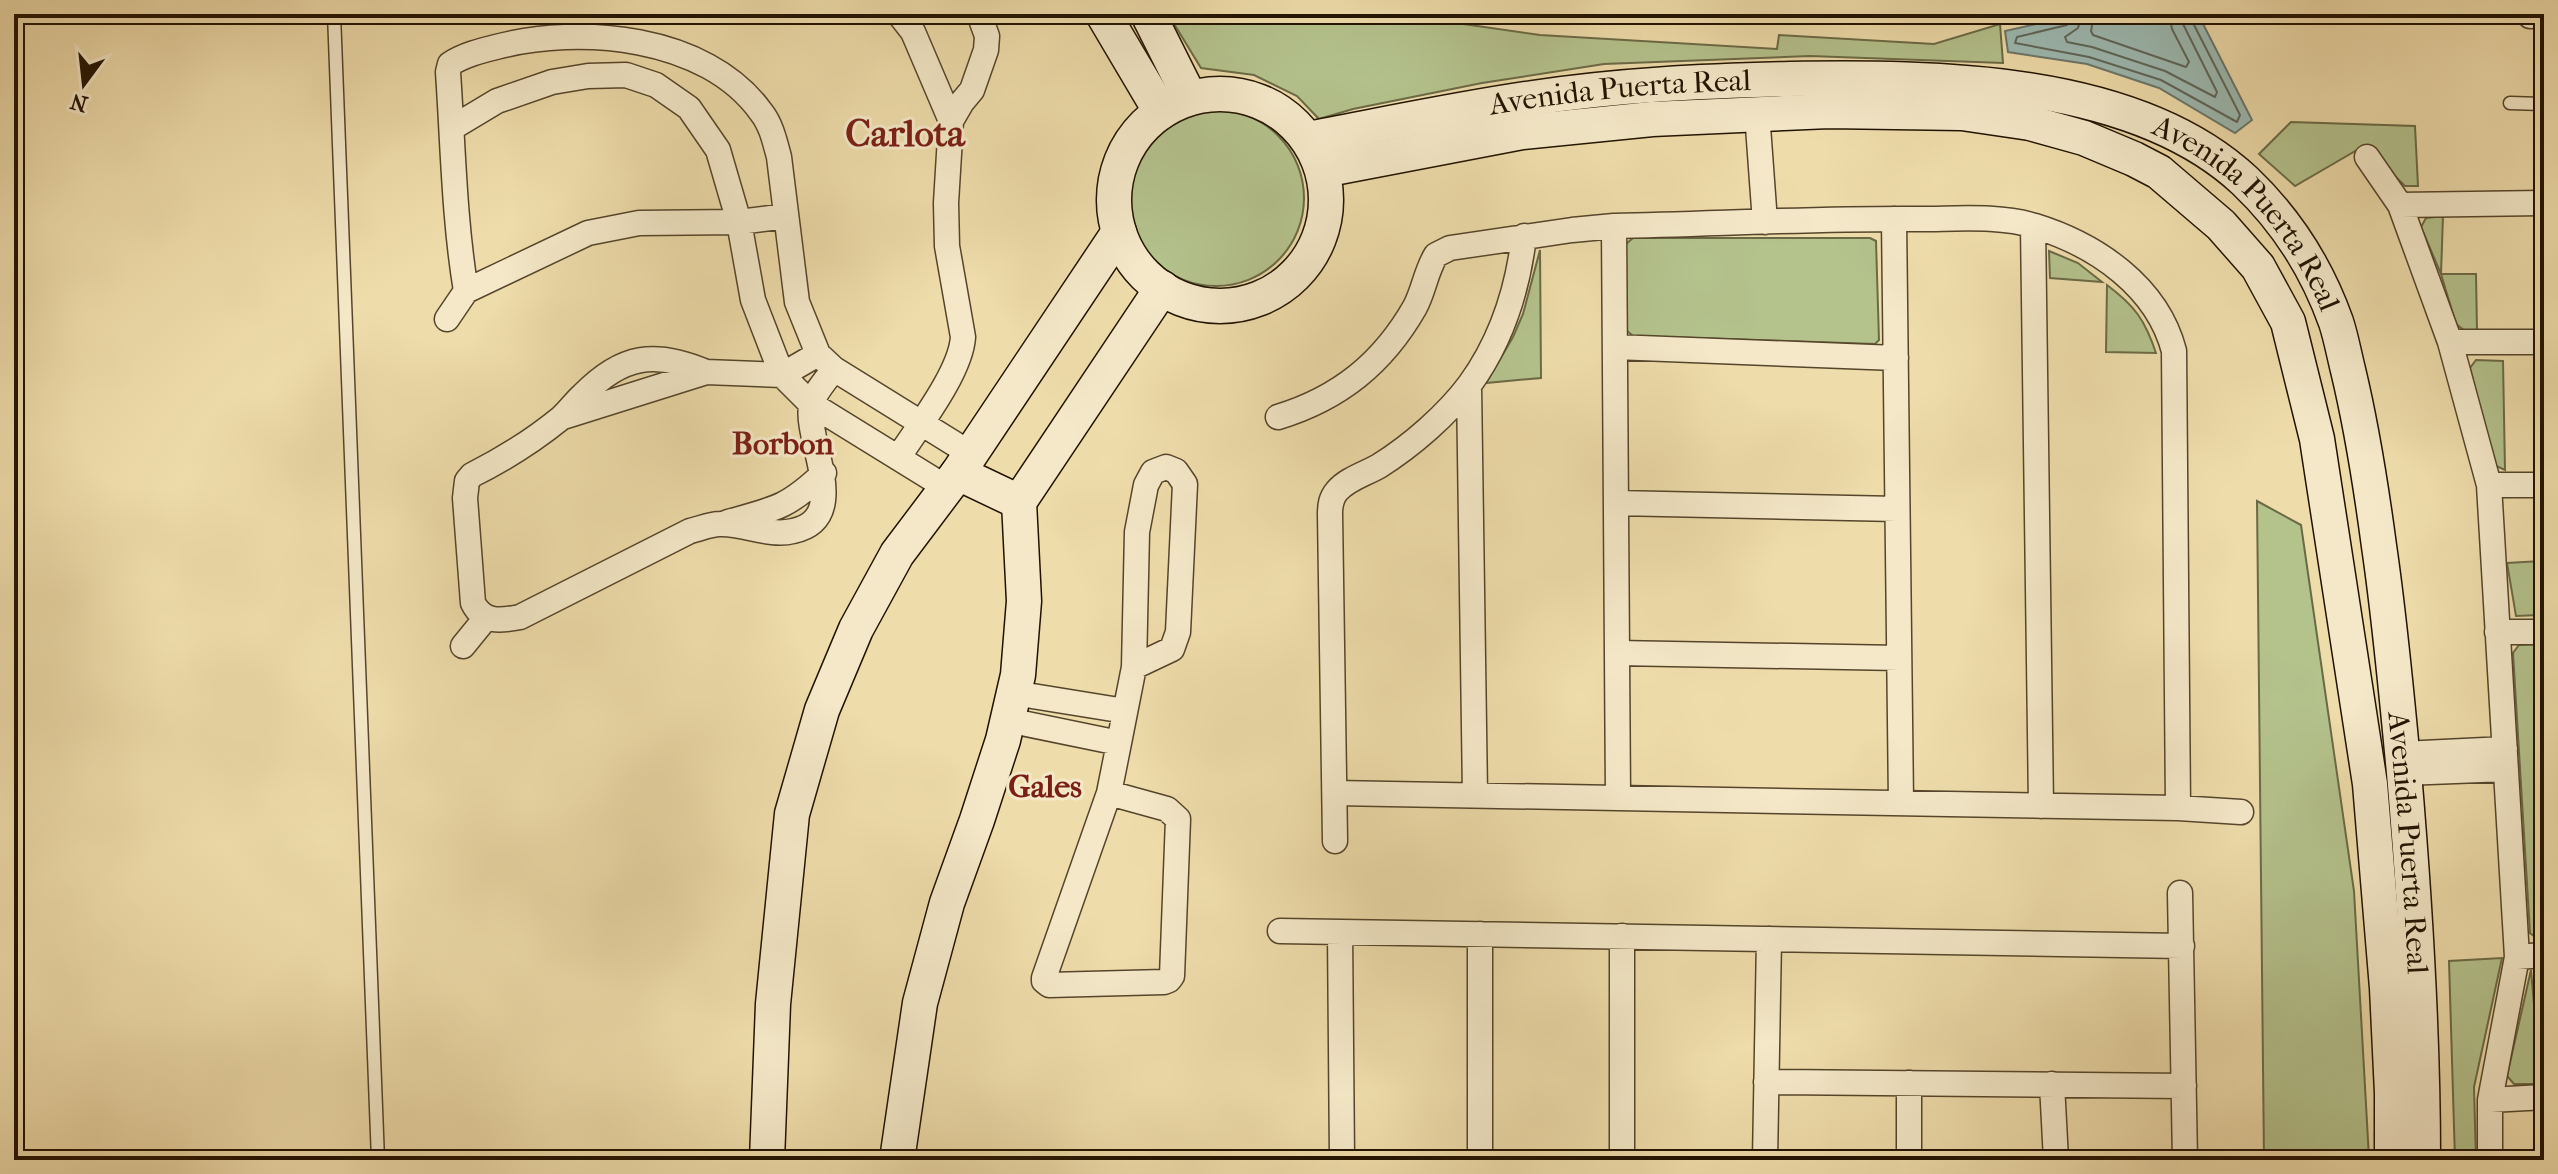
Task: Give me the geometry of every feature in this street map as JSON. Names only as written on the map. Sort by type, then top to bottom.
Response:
[{"type":"main road","points":[[1103,14],[1176,105]]},
{"type":"main road","points":[[1148,14],[1176,105]]},
{"type":"main road","name":"Avenida Puerta Real","points":[[1308,139],[1528,98],[1606,88],[1695,81],[1849,78],[1960,82],[2057,94],[2104,106],[2182,138],[2242,178],[2301,246],[2337,324],[2363,433],[2388,603],[2414,886],[2423,1160]]},
{"type":"main road","points":[[1223,94],[1256,99],[1285,115],[1308,139],[1323,170],[1327,206],[1318,242],[1298,273],[1278,288],[1268,295],[1233,305],[1196,303],[1162,288],[1136,264],[1119,232],[1114,198],[1119,165],[1136,135],[1176,105],[1223,94]]},
{"type":"main road","name":"Avenida Puerta Real","points":[[1323,170],[1522,132],[1652,119],[1764,113],[1962,113],[2030,123],[2084,138],[2159,172],[2221,225],[2258,267],[2288,322],[2317,439],[2370,784],[2387,988],[2392,1160]]},
{"type":"main road","points":[[767,1160],[773,1004],[792,814],[822,710],[856,629],[897,554],[959,472],[1119,232]]},
{"type":"main road","points":[[897,1160],[920,1003],[947,903],[977,820],[1018,675],[1024,601],[1019,502],[1162,288]]},
{"type":"main road","points":[[2317,439],[2363,433]]},
{"type":"main road","points":[[959,472],[1019,502]]},
{"type":"street","points":[[899,14],[913,32],[951,121]]},
{"type":"street","points":[[898,458],[946,384],[963,347],[947,246],[946,203],[951,121],[972,90],[986,50],[987,36],[979,14]]},
{"type":"street","points":[[466,291],[461,262],[448,72],[453,62],[525,39],[578,35],[627,39],[691,59],[717,72],[741,90],[762,112],[775,140],[797,302],[826,362],[920,424],[959,472]]},
{"type":"street","points":[[626,75],[627,39]]},
{"type":"street","points":[[452,128],[497,101],[552,82],[588,76],[626,75],[656,85],[689,108],[718,150],[739,222],[753,300],[782,375],[811,404],[898,458],[959,472]]},
{"type":"street","points":[[1764,113],[1773,222]]},
{"type":"street","points":[[2367,157],[2400,205],[2450,342],[2489,485],[2517,957],[2490,1100],[2490,1160]]},
{"type":"street","points":[[2400,205],[2544,203]]},
{"type":"street","points":[[447,319],[466,291],[588,233],[639,223],[739,222],[786,216]]},
{"type":"street","points":[[1894,219],[1901,803]]},
{"type":"street","points":[[1278,417],[1309,408],[1362,374],[1386,350],[1415,307],[1436,255],[1450,248],[1614,226],[1894,219],[1981,219],[2033,226],[2076,242],[2115,267],[2140,288],[2169,330],[2174,351],[2178,808]]},
{"type":"street","points":[[1614,226],[1618,798]]},
{"type":"street","points":[[2033,226],[2041,806]]},
{"type":"street","points":[[1335,841],[1330,514],[1333,497],[1344,484],[1379,466],[1407,445],[1469,386],[1488,355],[1513,295],[1524,236]]},
{"type":"street","points":[[2450,342],[2544,342]]},
{"type":"street","points":[[1615,347],[1896,358]]},
{"type":"street","points":[[641,360],[680,361],[706,372],[782,375],[826,362],[811,404],[814,441],[824,473],[824,493],[818,515],[800,529],[791,532],[766,531],[720,524],[690,531],[520,617],[485,619],[477,612],[473,603],[465,498],[467,481],[563,416],[606,374],[641,360]]},
{"type":"street","points":[[1469,386],[1475,795]]},
{"type":"street","points":[[1109,793],[1167,809],[1178,819],[1172,976],[1164,982],[1049,985],[1044,978],[1109,793],[1134,667],[1139,516],[1149,477],[1166,467],[1176,471],[1185,484],[1178,632],[1172,649],[1134,667]]},
{"type":"street","points":[[2489,485],[2544,485]]},
{"type":"street","points":[[1616,503],[1897,509]]},
{"type":"street","points":[[463,646],[485,619]]},
{"type":"street","points":[[2497,632],[2544,632]]},
{"type":"street","points":[[1617,653],[1899,658]]},
{"type":"street","points":[[1010,707],[1125,711]]},
{"type":"street","points":[[1010,707],[1119,743]]},
{"type":"street","points":[[2403,764],[2505,759]]},
{"type":"street","points":[[1335,793],[2178,808],[2241,812]]},
{"type":"street","points":[[2180,893],[2185,1160]]},
{"type":"street","points":[[1280,931],[2182,946]]},
{"type":"street","points":[[1340,932],[1342,1160]]},
{"type":"street","points":[[1480,934],[1480,1160]]},
{"type":"street","points":[[1622,936],[1622,1160]]},
{"type":"street","points":[[1765,1160],[1769,939]]},
{"type":"street","points":[[2517,957],[2544,955]]},
{"type":"street","points":[[1766,1082],[2184,1086]]},
{"type":"street","points":[[1909,1083],[1909,1160]]},
{"type":"street","points":[[2052,1084],[2056,1160]]},
{"type":"street","points":[[2490,1100],[2544,1097]]},
{"type":"lane","points":[[334,14],[378,1160]]},
{"type":"lane","points":[[2510,103],[2544,104]]},
{"type":"green space","points":[[1168,14],[1394,14],[1540,35],[1777,49],[1779,35],[1934,44],[2000,24],[2003,63],[1810,56],[1604,64],[1482,83],[1353,109],[1319,119],[1297,96],[1254,75],[1201,68]]},
{"type":"green space","points":[[1216,110],[1250,117],[1278,136],[1297,164],[1304,198],[1297,232],[1278,260],[1250,279],[1216,286],[1182,279],[1154,260],[1135,232],[1128,198],[1135,164],[1154,136],[1182,117]]},
{"type":"green space","points":[[2291,122],[2415,126],[2418,186],[2405,186],[2364,146],[2295,186],[2259,154]]},
{"type":"green space","points":[[2443,216],[2441,274],[2421,227],[2426,218]]},
{"type":"green space","points":[[1633,238],[1870,238],[1876,241],[1879,340],[1875,344],[1633,336],[1626,330],[1626,244]]},
{"type":"green space","points":[[1540,250],[1541,378],[1486,383],[1523,314]]},
{"type":"green space","points":[[2049,251],[2078,263],[2102,282],[2050,278]]},
{"type":"green space","points":[[2441,274],[2476,274],[2477,330],[2465,331],[2456,324]]},
{"type":"green space","points":[[2107,285],[2138,314],[2156,353],[2106,352]]},
{"type":"green space","points":[[2476,360],[2503,361],[2505,470],[2494,465],[2470,368]]},
{"type":"green space","points":[[2257,501],[2301,525],[2354,891],[2369,1158],[2366,1160],[2264,1160]]},
{"type":"green space","points":[[2541,561],[2540,615],[2516,616],[2507,563]]},
{"type":"green space","points":[[2544,644],[2544,940],[2540,941],[2530,933],[2513,653],[2519,645]]},
{"type":"green space","points":[[2502,958],[2474,1087],[2476,1160],[2455,1160],[2449,961]]},
{"type":"green space","points":[[2531,970],[2541,1084],[2514,1084],[2507,1076]]},
{"type":"water","points":[[2080,14],[2198,14],[2252,120],[2235,133],[2159,88],[2087,64],[2008,52],[2005,31]]},
{"type":"district","name":"Carlota","points":[[905,133]]},
{"type":"district","name":"Borbon","points":[[783,443]]},
{"type":"district","name":"Gales","points":[[1045,786]]}]
